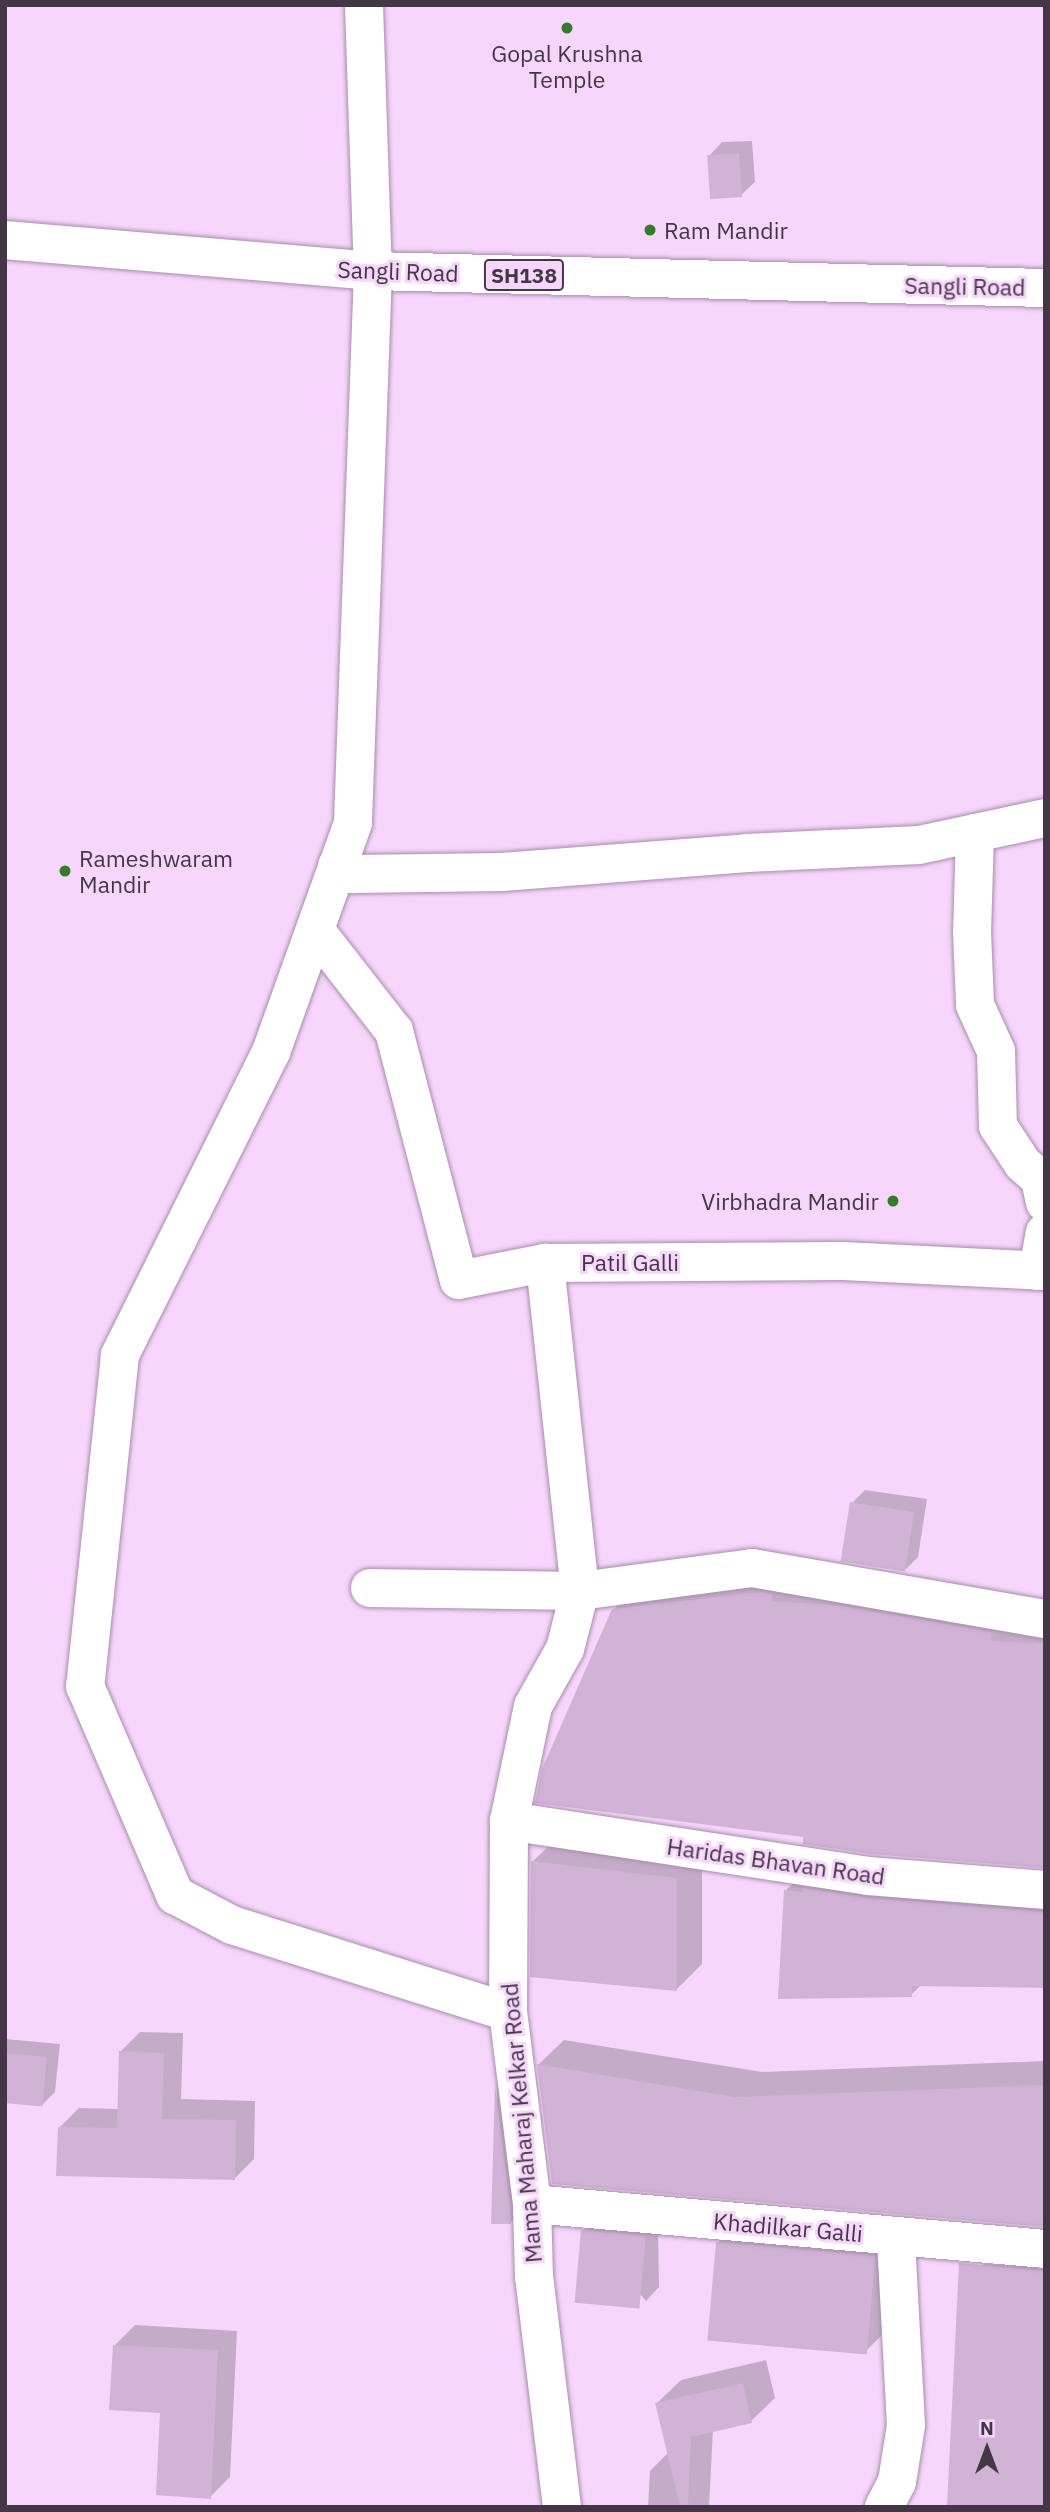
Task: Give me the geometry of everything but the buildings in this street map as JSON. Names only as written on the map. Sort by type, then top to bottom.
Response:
[{"type":"main road","points":[[364,5],[373,271],[353,823],[271,1052],[120,1355],[85,1686],[175,1895],[232,1925],[508,2012]]},
{"type":"main road","name":"Sangli Road","points":[[5,240],[373,271],[1045,288]]},
{"type":"main road","points":[[337,866],[353,874],[502,872],[747,853],[919,845],[1045,818]]},
{"type":"main road","points":[[975,833],[972,932],[975,1005],[996,1051],[998,1126],[1023,1164],[1040,1179],[1045,1202]]},
{"type":"main road","name":"Patil Galli","points":[[315,930],[394,1031],[459,1280],[545,1263],[843,1261],[1041,1271]]},
{"type":"main road","points":[[1041,1271],[1045,1233]]},
{"type":"main road","points":[[545,1263],[580,1591]]},
{"type":"main road","points":[[370,1588],[580,1591],[752,1568],[1045,1619]]},
{"type":"main road","name":"Mama Maharaj Kelkar Road","points":[[562,2507],[534,2277],[532,2203],[508,2012],[509,1821],[533,1706],[565,1649],[580,1591]]},
{"type":"main road","name":"Haridas Bhavan Road","points":[[509,1821],[868,1876],[1045,1890]]},
{"type":"main road","name":"Khadilkar Galli","points":[[532,2203],[896,2238],[1045,2249]]},
{"type":"main road","points":[[884,2507],[897,2482],[906,2425],[896,2238]]},
{"type":"place","name":"Gopal Krushna Temple","points":[[567,28]]},
{"type":"place","name":"Ram Mandir","points":[[650,230]]},
{"type":"place","name":"Rameshwaram Mandir","points":[[65,871]]},
{"type":"place","name":"Virbhadra Mandir","points":[[893,1201]]}]
